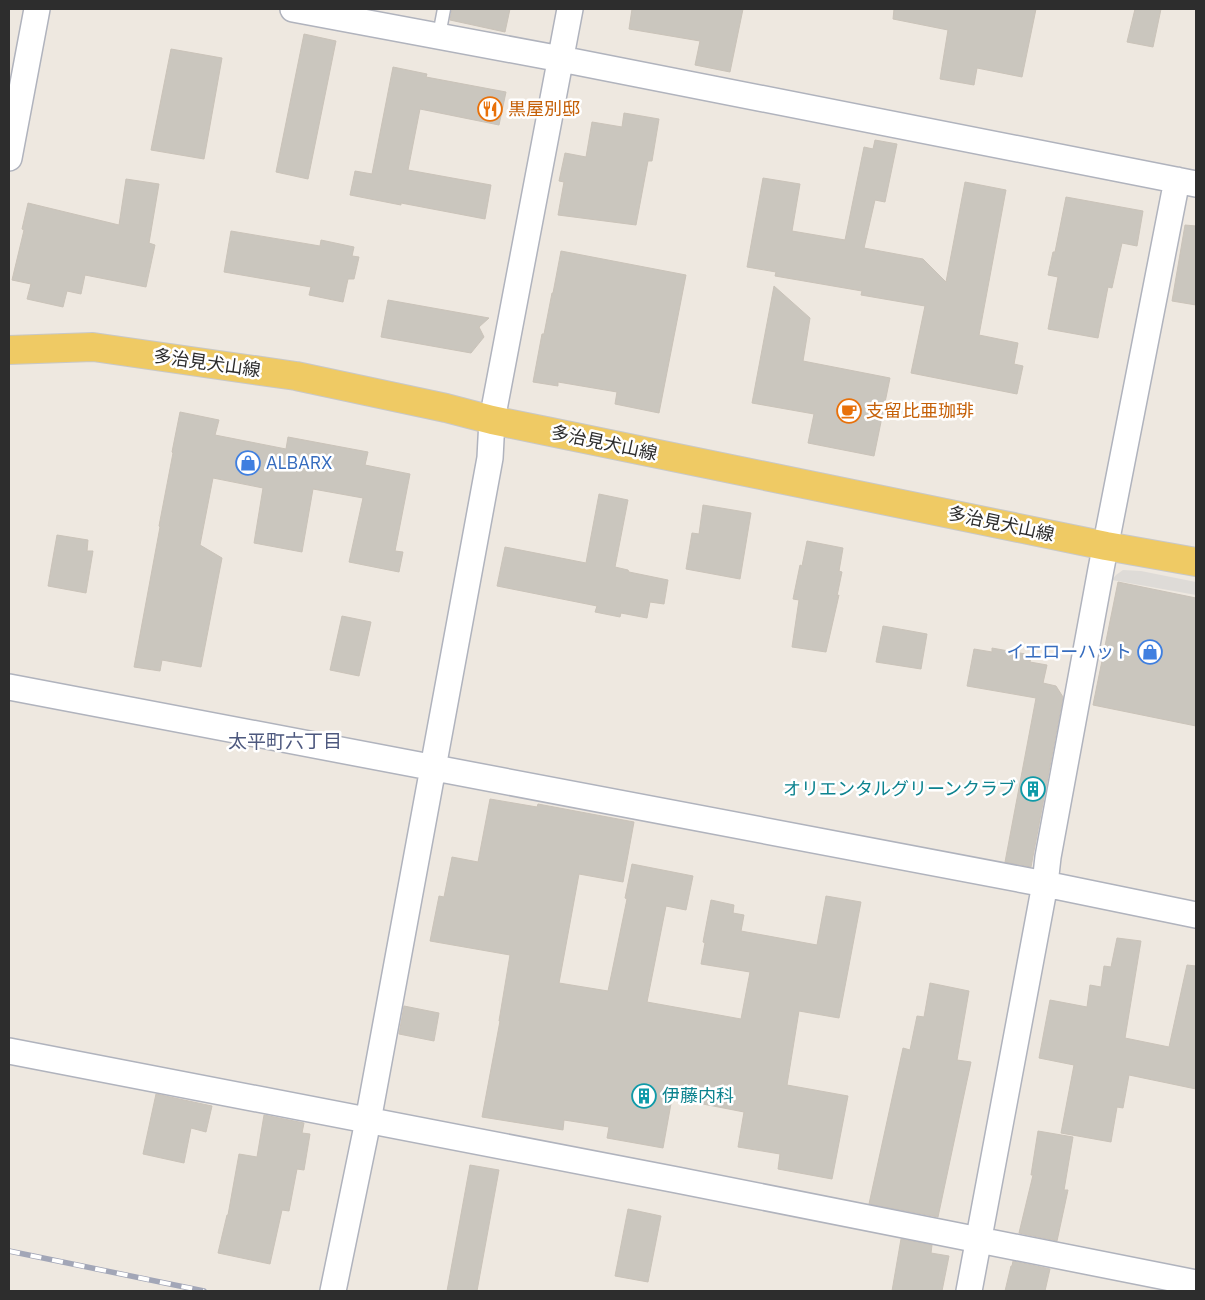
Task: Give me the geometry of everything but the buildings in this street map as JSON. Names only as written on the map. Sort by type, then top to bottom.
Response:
[{"type":"main road","name":"多治見犬山線","points":[[9,350],[93,347],[296,376],[446,408],[492,420],[1106,546],[1196,562]]},
{"type":"street","points":[[9,158],[37,9]]},
{"type":"street","points":[[293,9],[561,59],[1187,182],[1106,546],[969,1291]]},
{"type":"street","points":[[333,1291],[368,1121],[490,458],[492,420],[570,9]]},
{"type":"street","points":[[9,687],[1045,884],[1196,915]]},
{"type":"street","points":[[9,1051],[979,1239],[1196,1283]]},
{"type":"lane","points":[[439,36],[444,9]]},
{"type":"shaded area","points":[[1123,570],[1141,571],[1196,582],[1196,595],[1112,580]]},
{"type":"railway","points":[[9,1251],[204,1291]]},
{"type":"place","name":"黒屋別邸","points":[[490,109]]},
{"type":"place","name":"支留比亜珈琲","points":[[849,411]]},
{"type":"place","name":"ALBARX","points":[[248,463]]},
{"type":"place","name":"イエローハット","points":[[1150,652]]},
{"type":"place","name":"オリエンタルグリーンクラブ","points":[[1033,789]]},
{"type":"place","name":"伊藤内科","points":[[644,1096]]},
{"type":"district","name":"太平町六丁目","points":[[285,741]]}]
